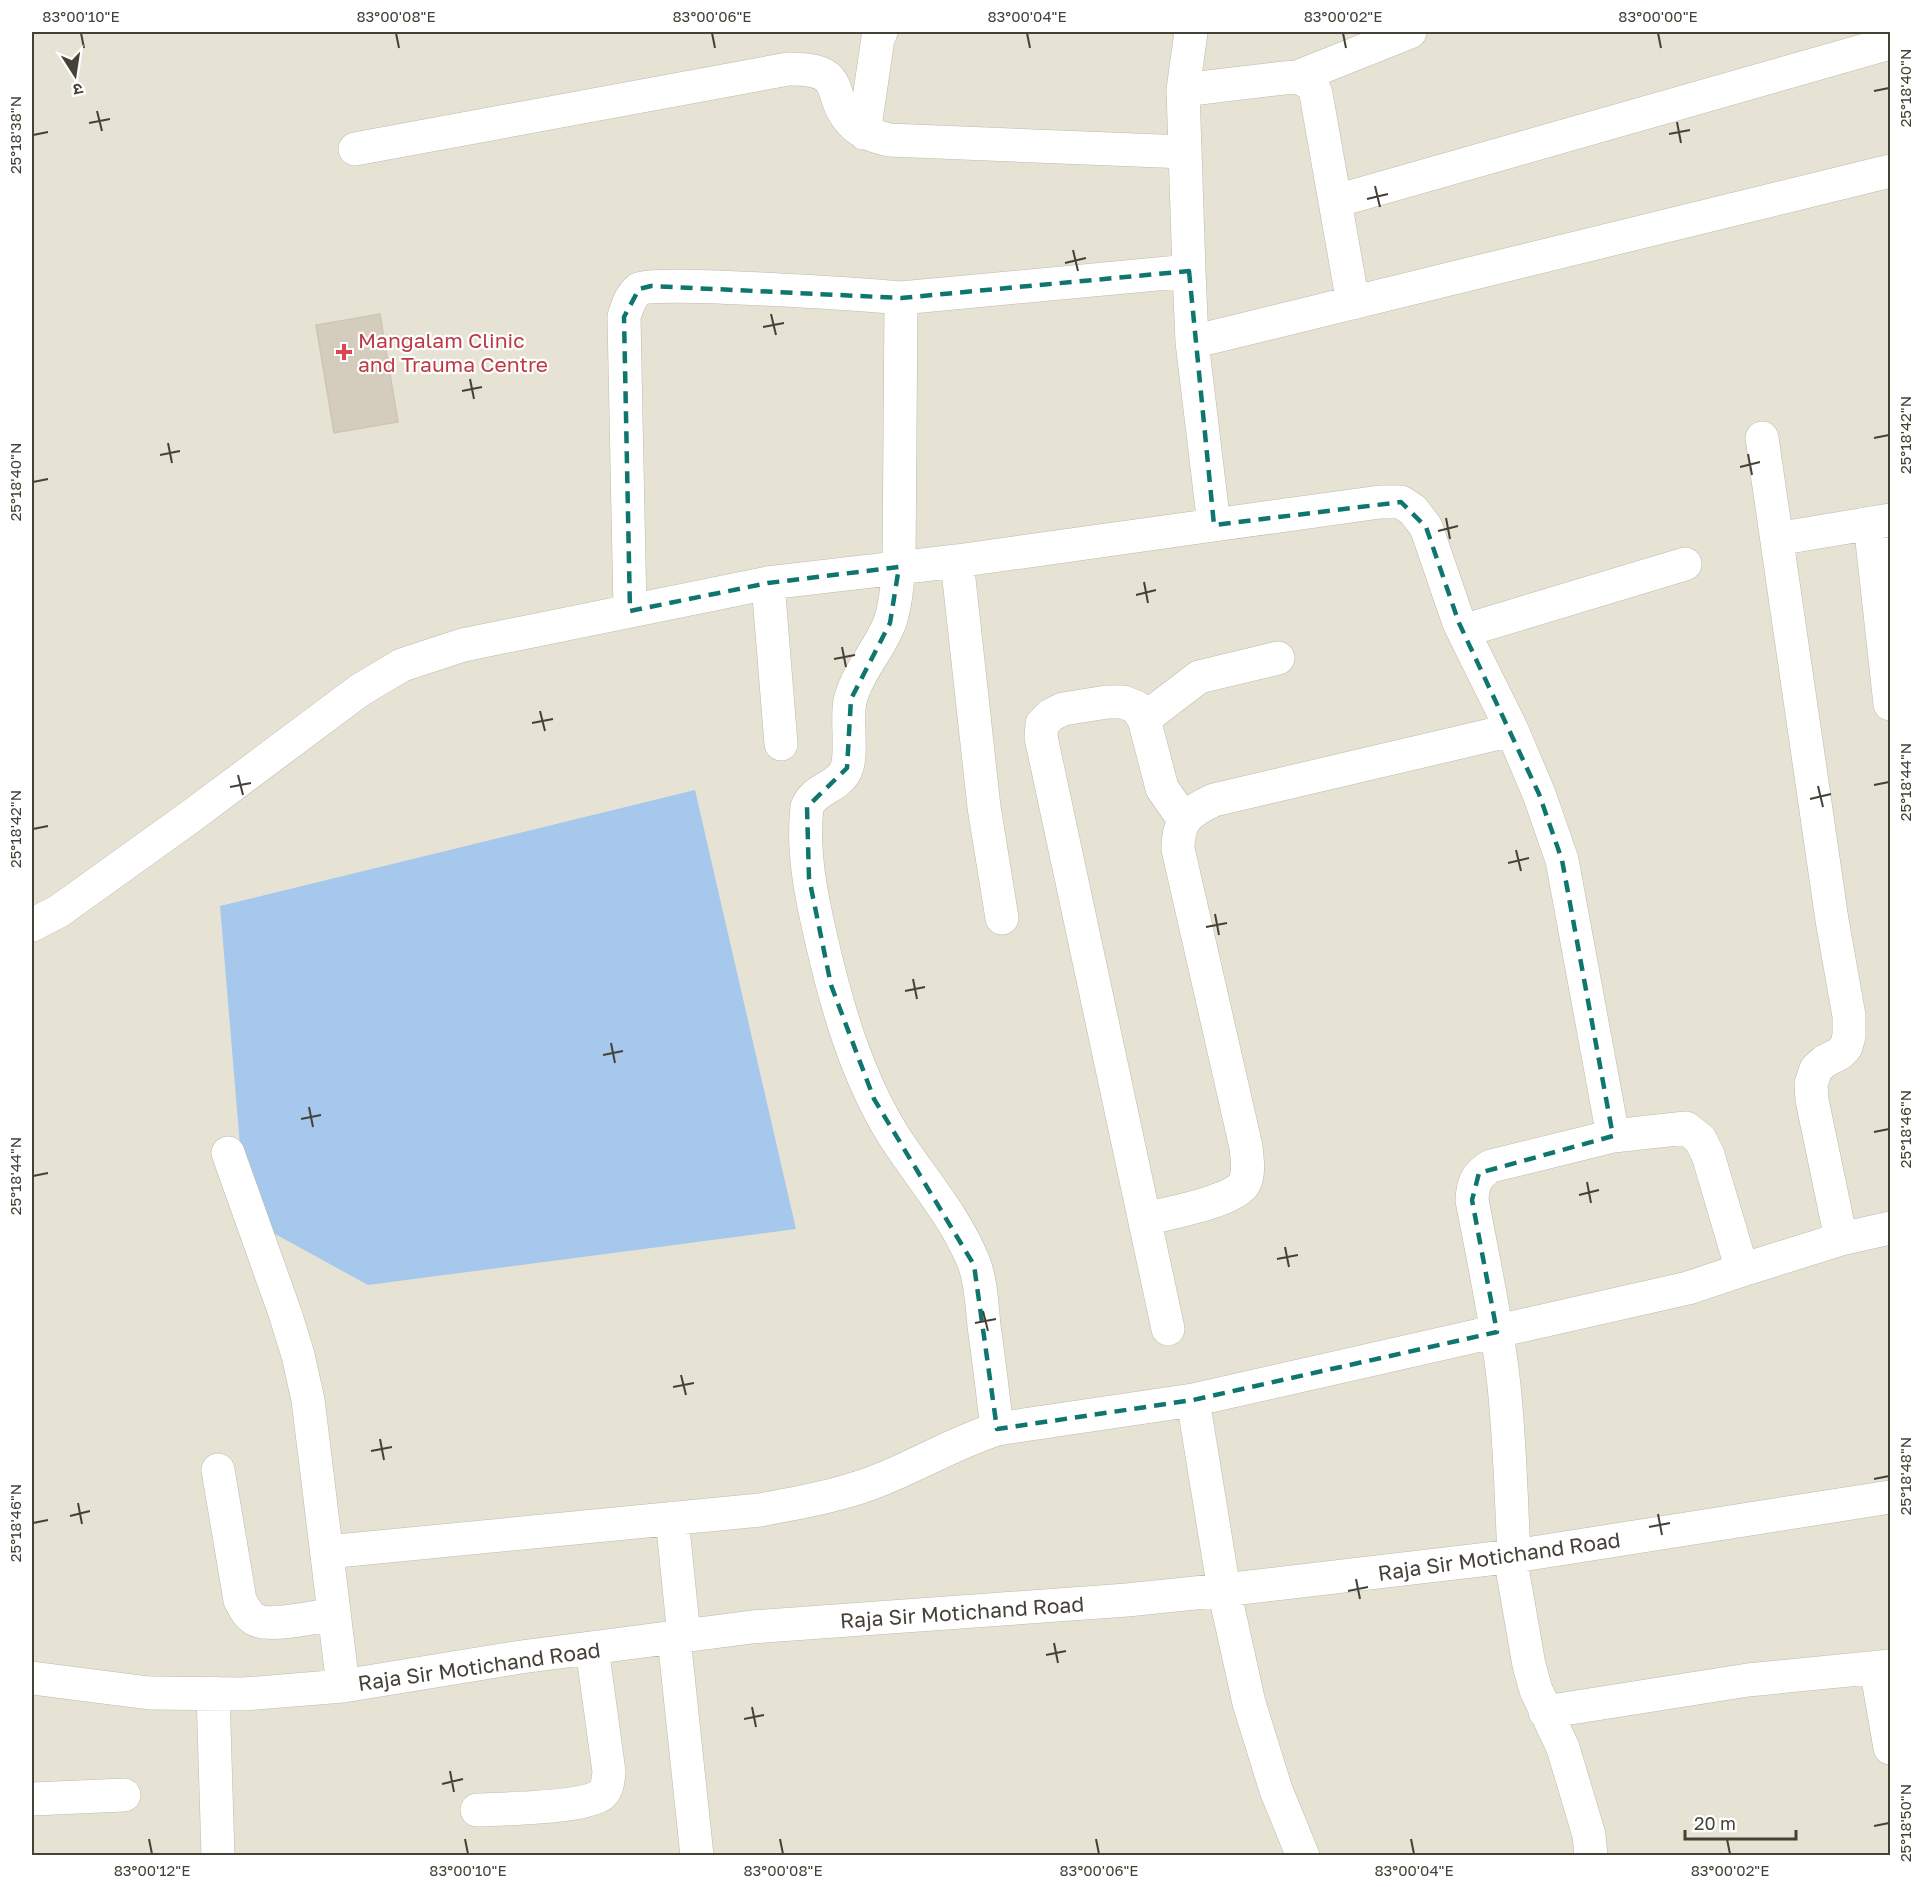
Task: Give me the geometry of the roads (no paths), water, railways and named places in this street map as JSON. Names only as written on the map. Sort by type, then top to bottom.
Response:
[{"type":"street","points":[[864,133],[878,38],[881,32]]},
{"type":"street","points":[[1191,32],[1183,90],[1192,342],[1214,525]]},
{"type":"street","points":[[1183,90],[1297,77],[1410,32]]},
{"type":"street","points":[[1336,201],[1890,43]]},
{"type":"street","points":[[355,149],[788,69],[806,68],[821,72],[831,81],[845,114],[853,125],[864,133],[889,140],[1185,152]]},
{"type":"street","points":[[1297,77],[1312,84],[1316,94],[1353,303]]},
{"type":"street","points":[[1192,342],[1890,171]]},
{"type":"street","points":[[630,611],[624,317],[629,301],[639,289],[651,286],[712,287],[901,298],[1189,272]]},
{"type":"street","points":[[901,298],[899,567],[895,604],[890,623],[851,699],[848,717],[847,768],[837,781],[816,794],[807,807],[809,878],[831,985],[847,1033],[874,1099],[892,1133],[942,1205],[963,1240],[974,1265],[980,1290],[998,1429]]},
{"type":"street","points":[[1762,438],[1849,1016],[1849,1036],[1846,1047],[1816,1069],[1810,1084],[1841,1239]]},
{"type":"street","points":[[32,925],[59,911],[360,690],[402,665],[463,645],[768,583],[957,561],[1380,502],[1401,502],[1413,510],[1426,527],[1463,631],[1512,730],[1539,794],[1562,860],[1613,1136]]},
{"type":"street","points":[[1777,539],[1880,522],[1890,704]]},
{"type":"street","points":[[957,561],[982,795],[1002,918]]},
{"type":"street","points":[[1463,631],[1685,564]]},
{"type":"street","points":[[768,583],[781,744]]},
{"type":"street","points":[[1144,719],[1199,677],[1278,658]]},
{"type":"street","points":[[1168,1329],[1041,737],[1042,724],[1051,715],[1063,709],[1107,702],[1123,702],[1137,707],[1144,719],[1162,788],[1184,820]]},
{"type":"street","points":[[1145,1219],[1219,1200],[1236,1193],[1244,1184],[1248,1168],[1246,1147],[1178,849],[1178,835],[1184,820],[1196,808],[1214,800],[1512,730]]},
{"type":"street","points":[[1591,1856],[1589,1835],[1563,1748],[1545,1712],[1528,1665],[1512,1556],[1507,1418],[1497,1332],[1472,1200],[1473,1185],[1479,1173],[1491,1166],[1613,1136],[1686,1128],[1700,1139],[1708,1155],[1742,1270]]},
{"type":"street","points":[[228,1153],[298,1355],[308,1400],[343,1686]]},
{"type":"street","points":[[327,1552],[760,1510],[838,1494],[881,1480],[969,1438],[998,1429],[1193,1400],[1497,1332],[1688,1288],[1841,1239],[1890,1228]]},
{"type":"street","points":[[1193,1400],[1224,1590],[1249,1703],[1276,1790],[1303,1856]]},
{"type":"street","points":[[218,1470],[240,1600],[247,1613],[256,1621],[269,1623],[334,1614]]},
{"type":"street","name":"Raja Sir Motichand Road","points":[[32,1678],[149,1693],[244,1694],[343,1686],[521,1657],[752,1628],[1127,1600],[1512,1556],[1890,1497]]},
{"type":"street","points":[[672,1518],[697,1856]]},
{"type":"street","points":[[477,1810],[582,1802],[602,1794],[608,1784],[609,1772],[592,1648]]},
{"type":"street","points":[[1545,1712],[1748,1680],[1883,1666],[1890,1748]]},
{"type":"street","points":[[213,1694],[218,1856]]},
{"type":"street","points":[[32,1799],[124,1795]]},
{"type":"water","points":[[695,790],[796,1229],[368,1285],[246,1218],[220,906]]},
{"type":"place","name":"Mangalam Clinic and Trauma Centre","points":[[344,352]]}]
